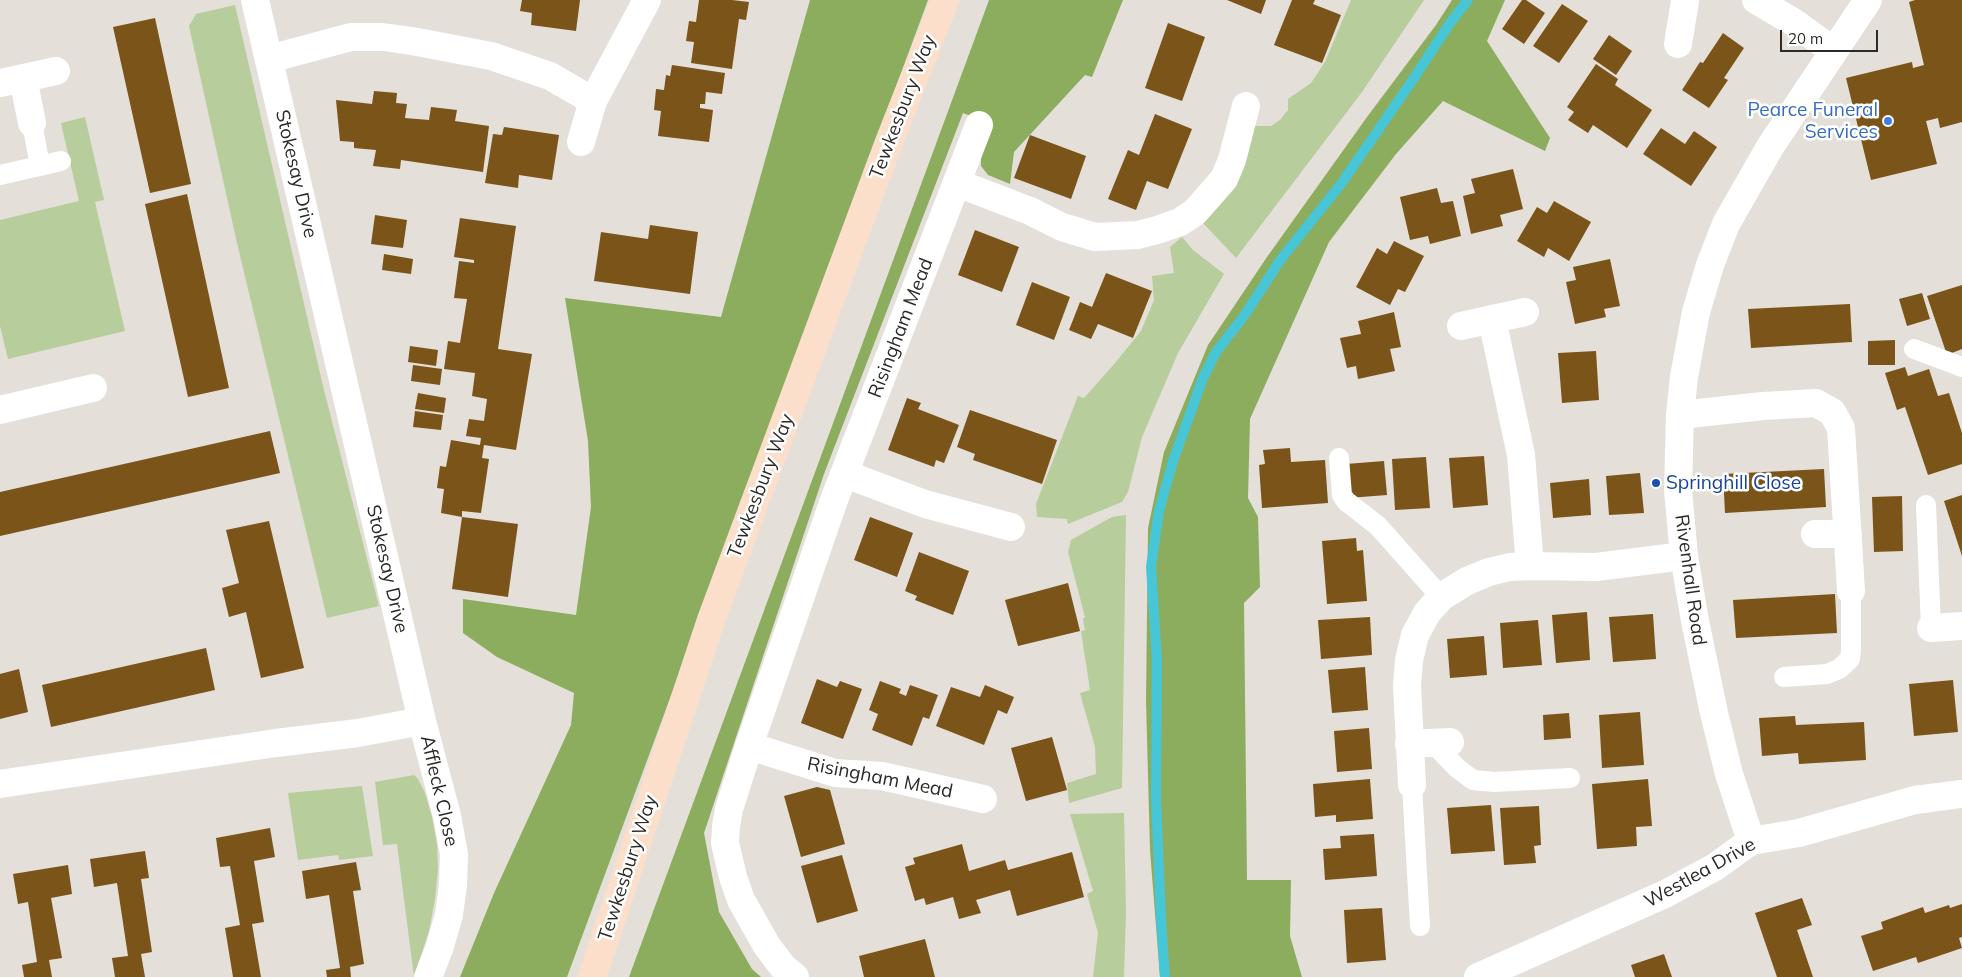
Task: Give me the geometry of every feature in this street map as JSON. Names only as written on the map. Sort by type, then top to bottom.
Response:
[{"type":"main road","name":"Tewkesbury Way","points":[[592,977],[711,620],[886,151],[945,0]]},
{"type":"street","name":"Stokesay Drive","points":[[255,0],[422,721]]},
{"type":"street","points":[[581,142],[593,101],[647,0]]},
{"type":"street","points":[[1678,44],[1685,0],[1690,0]]},
{"type":"street","points":[[1756,0],[1795,23],[1833,51]]},
{"type":"street","name":"Rivenhall Road","points":[[1751,841],[1729,774],[1715,720],[1684,556],[1678,490],[1680,415],[1684,377],[1696,312],[1710,265],[1726,224],[1770,147],[1868,0]]},
{"type":"street","points":[[268,58],[352,37],[383,37],[412,40],[491,56],[550,76],[593,101]]},
{"type":"street","points":[[32,123],[11,80],[56,70]]},
{"type":"street","points":[[957,183],[1030,211],[1062,227],[1095,237],[1138,235],[1157,230],[1180,222],[1196,212],[1224,179],[1232,160],[1246,106]]},
{"type":"street","name":"Risingham Mead","points":[[795,977],[773,955],[750,919],[741,900],[728,855],[726,826],[729,809],[749,746],[844,474],[980,125]]},
{"type":"street","points":[[1461,326],[1525,312]]},
{"type":"street","points":[[1492,320],[1521,455],[1530,566]]},
{"type":"street","points":[[0,410],[93,388]]},
{"type":"street","points":[[1680,415],[1763,406],[1816,403],[1832,412],[1841,428],[1851,591]]},
{"type":"street","points":[[844,474],[925,504],[1011,527]]},
{"type":"street","points":[[1815,534],[1848,534]]},
{"type":"street","points":[[1412,785],[1431,743],[1407,685],[1409,660],[1416,635],[1423,620],[1441,597],[1466,581],[1489,572],[1510,567],[1596,567],[1684,556]]},
{"type":"street","points":[[1931,628],[1962,626]]},
{"type":"street","points":[[0,784],[276,743],[366,732],[422,721]]},
{"type":"street","name":"Affleck Close","points":[[422,721],[448,816],[454,854],[449,915],[428,977]]},
{"type":"street","name":"Risingham Mead","points":[[749,746],[835,773],[882,776],[983,799]]},
{"type":"street","name":"Westlea Drive","points":[[1478,977],[1665,894],[1715,867],[1751,841],[1799,832],[1915,800],[1962,794]]},
{"type":"lane","points":[[32,123],[40,166]]},
{"type":"lane","points":[[0,175],[61,161]]},
{"type":"lane","points":[[1914,349],[1962,367]]},
{"type":"lane","points":[[1339,458],[1342,495],[1346,501],[1378,526],[1441,597]]},
{"type":"lane","points":[[1926,505],[1931,628]]},
{"type":"lane","points":[[1784,677],[1827,674],[1839,669],[1850,659],[1852,650],[1851,591]]},
{"type":"lane","points":[[1431,743],[1457,768],[1473,780],[1494,782],[1570,778]]},
{"type":"lane","points":[[1412,785],[1420,926]]},
{"type":"green space","points":[[810,0],[928,0],[567,977],[460,977],[494,893],[571,725],[574,693],[497,657],[463,633],[463,599],[576,615],[591,507],[588,441],[565,298],[721,317]]},
{"type":"green space","points":[[989,0],[1123,0],[1092,77],[1085,75],[1014,152],[1010,184],[988,175],[981,166],[981,154],[992,124],[963,113],[824,474],[704,833],[719,912],[752,969],[761,977],[629,977]]},
{"type":"green space","points":[[1351,0],[1424,0],[1362,92],[1236,258],[1202,222],[1220,205],[1229,192],[1254,126],[1271,126],[1280,120],[1288,110],[1288,99],[1311,83],[1325,62]]},
{"type":"green space","points":[[1452,0],[1505,0],[1487,41],[1550,138],[1545,151],[1443,101],[1396,154],[1329,242],[1250,419],[1248,498],[1258,517],[1260,587],[1244,603],[1247,880],[1291,880],[1290,936],[1302,977],[1160,977],[1150,850],[1146,700],[1148,528],[1164,452],[1208,345],[1267,257],[1367,117],[1436,25]]},
{"type":"green space","points":[[235,5],[323,386],[379,606],[327,618],[237,243],[189,26],[196,14]]},
{"type":"green space","points":[[85,117],[104,200],[95,202],[125,331],[8,359],[0,326],[0,220],[79,201],[61,123]]},
{"type":"green space","points":[[1182,237],[1193,250],[1224,274],[1178,353],[1142,437],[1128,492],[1122,502],[1068,524],[1067,519],[1037,517],[1036,504],[1078,396],[1084,398],[1141,331],[1154,300],[1152,276],[1174,273],[1170,247]]},
{"type":"green space","points":[[1126,515],[1122,788],[1069,803],[1067,783],[1096,774],[1095,747],[1080,693],[1090,690],[1081,631],[1085,630],[1083,619],[1085,617],[1068,552],[1071,540],[1112,517]]},
{"type":"green space","points":[[414,775],[425,793],[432,817],[437,845],[438,869],[429,931],[414,977],[397,844],[383,845],[375,782]]},
{"type":"green space","points":[[362,786],[373,856],[339,860],[338,855],[298,860],[288,793]]},
{"type":"green space","points":[[1124,813],[1126,912],[1124,977],[1093,977],[1098,933],[1087,894],[1093,891],[1070,814]]},
{"type":"building","points":[[522,0],[580,0],[576,31],[531,25],[532,13],[520,11]]},
{"type":"building","points":[[699,0],[749,2],[746,20],[739,19],[732,69],[691,63],[694,42],[686,41],[689,21],[696,22]]},
{"type":"building","points":[[1227,0],[1266,0],[1261,14]]},
{"type":"building","points":[[1292,0],[1315,0],[1313,4],[1341,15],[1322,63],[1274,45]]},
{"type":"building","points":[[1522,0],[1526,0],[1545,13],[1524,44],[1502,29]]},
{"type":"building","points":[[1915,0],[1962,0],[1962,122],[1940,128],[1938,118],[1926,121],[1937,164],[1871,180],[1846,78],[1912,62],[1913,68],[1924,65],[1909,2]]},
{"type":"building","points":[[1562,4],[1588,21],[1559,63],[1533,46]]},
{"type":"building","points":[[155,18],[191,184],[150,193],[113,27]]},
{"type":"building","points":[[1168,23],[1205,37],[1182,101],[1145,88]]},
{"type":"building","points":[[1723,33],[1744,48],[1724,78],[1728,80],[1709,108],[1682,90],[1700,62],[1703,63]]},
{"type":"building","points":[[1609,35],[1632,51],[1616,75],[1593,59]]},
{"type":"building","points":[[1596,64],[1618,79],[1615,85],[1652,110],[1627,148],[1593,125],[1588,133],[1568,120],[1574,112],[1567,107]]},
{"type":"building","points":[[672,65],[725,73],[722,94],[706,92],[705,104],[700,104],[700,108],[713,110],[709,142],[658,136],[661,111],[654,110],[656,89],[664,90],[666,75],[670,76]]},
{"type":"building","points":[[374,91],[397,93],[396,103],[407,104],[405,118],[429,120],[431,107],[457,110],[455,121],[489,126],[483,172],[401,160],[400,169],[373,166],[376,150],[354,148],[354,142],[340,141],[336,100],[372,104]]},
{"type":"building","points":[[1155,114],[1192,129],[1168,189],[1147,181],[1136,210],[1108,199],[1128,150],[1139,155]]},
{"type":"building","points":[[504,127],[559,135],[552,180],[519,175],[518,188],[485,183],[493,134],[502,135]]},
{"type":"building","points":[[1661,128],[1685,144],[1694,131],[1717,147],[1691,186],[1643,154]]},
{"type":"building","points":[[1030,135],[1086,156],[1071,199],[1014,178]]},
{"type":"building","points":[[1513,169],[1523,209],[1500,215],[1503,226],[1471,234],[1463,196],[1475,193],[1471,179]]},
{"type":"building","points":[[1437,188],[1441,203],[1453,201],[1461,236],[1430,244],[1428,236],[1410,240],[1400,197]]},
{"type":"building","points":[[187,194],[229,388],[188,397],[145,204]]},
{"type":"building","points":[[1554,201],[1591,222],[1569,261],[1548,248],[1544,257],[1517,241],[1537,207],[1547,213]]},
{"type":"building","points":[[375,215],[407,220],[403,248],[371,244]]},
{"type":"building","points":[[460,218],[516,226],[498,349],[532,354],[516,450],[484,445],[482,458],[489,459],[481,513],[462,511],[462,517],[441,513],[444,489],[437,488],[440,466],[446,467],[451,440],[480,445],[481,438],[466,436],[469,419],[484,421],[487,399],[472,396],[475,373],[444,369],[448,341],[460,343],[467,299],[454,298],[459,261],[474,263],[474,260],[454,257]]},
{"type":"building","points":[[650,225],[698,232],[690,294],[594,281],[601,232],[648,239]]},
{"type":"building","points":[[975,230],[1019,247],[1002,292],[958,275]]},
{"type":"building","points":[[1394,241],[1424,256],[1405,292],[1398,289],[1390,305],[1356,287],[1377,248],[1387,254]]},
{"type":"building","points":[[384,254],[413,259],[411,274],[382,270]]},
{"type":"building","points":[[1610,259],[1620,306],[1604,309],[1606,317],[1575,324],[1566,282],[1576,280],[1573,267]]},
{"type":"building","points":[[1106,273],[1152,291],[1133,338],[1098,324],[1091,339],[1069,330],[1080,302],[1092,307]]},
{"type":"building","points":[[1032,282],[1070,297],[1054,340],[1016,325]]},
{"type":"building","points":[[1962,285],[1962,349],[1947,355],[1927,296]]},
{"type":"building","points":[[1922,293],[1930,319],[1907,326],[1899,299]]},
{"type":"building","points":[[1850,304],[1852,342],[1751,348],[1748,309]]},
{"type":"building","points":[[1394,312],[1401,347],[1390,349],[1395,371],[1358,379],[1356,366],[1347,368],[1340,338],[1361,334],[1358,321]]},
{"type":"building","points":[[1895,340],[1895,365],[1868,365],[1868,341]]},
{"type":"building","points":[[410,346],[438,350],[436,366],[408,362]]},
{"type":"building","points":[[1596,351],[1599,400],[1562,403],[1558,353]]},
{"type":"building","points":[[413,365],[442,369],[440,385],[411,381]]},
{"type":"building","points":[[1905,367],[1908,376],[1929,369],[1938,396],[1949,393],[1962,433],[1962,464],[1928,475],[1905,407],[1897,410],[1885,373]]},
{"type":"building","points":[[418,393],[446,398],[444,413],[415,409]]},
{"type":"building","points":[[907,398],[921,403],[918,409],[959,425],[944,463],[936,460],[934,467],[888,450]]},
{"type":"building","points":[[970,410],[1057,440],[1042,484],[973,460],[975,454],[957,447]]},
{"type":"building","points":[[415,411],[443,415],[441,430],[413,427]]},
{"type":"building","points":[[270,431],[280,473],[0,536],[0,492]]},
{"type":"building","points":[[1290,448],[1291,462],[1325,460],[1328,503],[1262,508],[1259,465],[1265,464],[1263,450]]},
{"type":"building","points":[[1484,456],[1488,505],[1453,508],[1449,458]]},
{"type":"building","points":[[1426,457],[1430,508],[1395,510],[1392,459]]},
{"type":"building","points":[[1384,461],[1387,495],[1348,498],[1346,464]]},
{"type":"building","points":[[1824,469],[1826,507],[1725,513],[1723,474]]},
{"type":"building","points":[[1640,473],[1644,513],[1609,515],[1606,476]]},
{"type":"building","points":[[1589,479],[1591,515],[1553,518],[1550,483]]},
{"type":"building","points":[[1962,495],[1962,556],[1944,501]]},
{"type":"building","points":[[1902,496],[1903,551],[1874,552],[1872,497]]},
{"type":"building","points":[[462,517],[518,524],[508,597],[452,589]]},
{"type":"building","points":[[870,517],[913,533],[897,577],[854,560]]},
{"type":"building","points":[[269,521],[304,668],[261,678],[246,612],[229,617],[222,588],[239,583],[226,530]]},
{"type":"building","points":[[1356,538],[1357,551],[1363,550],[1367,601],[1327,604],[1322,541]]},
{"type":"building","points":[[919,552],[969,571],[953,615],[915,600],[917,596],[905,591]]},
{"type":"building","points":[[1068,583],[1080,631],[1018,646],[1005,600]]},
{"type":"building","points":[[1835,594],[1837,633],[1736,638],[1733,600]]},
{"type":"building","points":[[1587,612],[1590,660],[1556,663],[1552,615]]},
{"type":"building","points":[[1653,614],[1656,659],[1613,662],[1609,617]]},
{"type":"building","points":[[1370,617],[1372,655],[1321,659],[1318,620]]},
{"type":"building","points":[[1538,620],[1542,665],[1503,668],[1500,623]]},
{"type":"building","points":[[1484,636],[1487,675],[1450,678],[1447,639]]},
{"type":"building","points":[[206,648],[215,690],[51,727],[42,685]]},
{"type":"building","points":[[1365,667],[1368,710],[1332,713],[1328,670]]},
{"type":"building","points":[[19,669],[28,712],[0,719],[0,674]]},
{"type":"building","points":[[817,679],[837,687],[840,681],[862,689],[843,739],[801,723]]},
{"type":"building","points":[[1953,680],[1958,732],[1914,736],[1909,684]]},
{"type":"building","points":[[880,681],[901,689],[899,693],[906,696],[910,685],[938,695],[929,719],[923,717],[912,746],[872,730],[878,714],[869,710]]},
{"type":"building","points":[[985,685],[1014,697],[1007,714],[998,710],[984,745],[936,726],[951,687],[980,697]]},
{"type":"building","points":[[1640,712],[1644,765],[1602,768],[1599,715]]},
{"type":"building","points":[[1569,713],[1571,738],[1544,740],[1543,715]]},
{"type":"building","points":[[1795,716],[1796,725],[1864,722],[1866,760],[1799,764],[1798,753],[1762,756],[1759,718]]},
{"type":"building","points":[[1369,728],[1372,769],[1337,772],[1334,731]]},
{"type":"building","points":[[1052,737],[1067,790],[1026,801],[1011,748]]},
{"type":"building","points":[[1370,779],[1373,819],[1336,822],[1336,815],[1315,817],[1313,784]]},
{"type":"building","points":[[1648,779],[1652,826],[1636,827],[1637,846],[1597,849],[1592,784]]},
{"type":"building","points":[[817,787],[830,790],[845,844],[801,857],[784,796]]},
{"type":"building","points":[[1491,805],[1495,851],[1451,854],[1447,808]]},
{"type":"building","points":[[1539,806],[1541,845],[1534,846],[1536,863],[1504,865],[1500,808]]},
{"type":"building","points":[[270,828],[275,857],[254,861],[264,922],[252,924],[261,977],[233,977],[225,928],[240,925],[230,866],[220,867],[216,838]]},
{"type":"building","points":[[1374,834],[1377,876],[1325,880],[1323,849],[1341,848],[1340,836]]},
{"type":"building","points":[[962,844],[969,871],[1005,860],[1008,870],[1072,852],[1084,897],[1017,916],[1010,890],[976,900],[981,913],[959,919],[953,897],[926,905],[924,898],[915,901],[905,867],[915,864],[913,858]]},
{"type":"building","points":[[145,851],[149,878],[141,879],[152,952],[141,954],[145,977],[115,977],[112,958],[128,956],[117,883],[94,887],[90,859]]},
{"type":"building","points":[[842,855],[858,911],[817,923],[801,866]]},
{"type":"building","points":[[356,862],[361,890],[353,891],[364,964],[350,967],[351,977],[327,977],[326,970],[340,968],[329,895],[306,899],[302,871]]},
{"type":"building","points":[[68,865],[72,894],[51,898],[62,958],[49,960],[52,977],[24,977],[22,965],[37,962],[28,902],[18,904],[13,874]]},
{"type":"building","points":[[1802,898],[1812,925],[1797,930],[1813,977],[1777,977],[1755,913]]},
{"type":"building","points":[[1962,904],[1962,937],[1959,938],[1962,948],[1918,963],[1916,957],[1873,971],[1861,936],[1883,929],[1881,922],[1923,907],[1925,913],[1949,905],[1950,908]]},
{"type":"building","points":[[1382,908],[1386,960],[1347,963],[1344,910]]},
{"type":"building","points":[[925,939],[935,977],[864,977],[859,956]]},
{"type":"building","points":[[1664,954],[1672,977],[1635,977],[1631,965]]},
{"type":"waterway","points":[[1165,977],[1156,798],[1157,660],[1151,567],[1159,511],[1173,461],[1203,378],[1216,352],[1244,316],[1281,259],[1341,184],[1450,23],[1468,0]]},
{"type":"place","name":"Pearce Funeral Services","points":[[1888,121]]},
{"type":"place","name":"Springhill Close","points":[[1656,483]]}]
